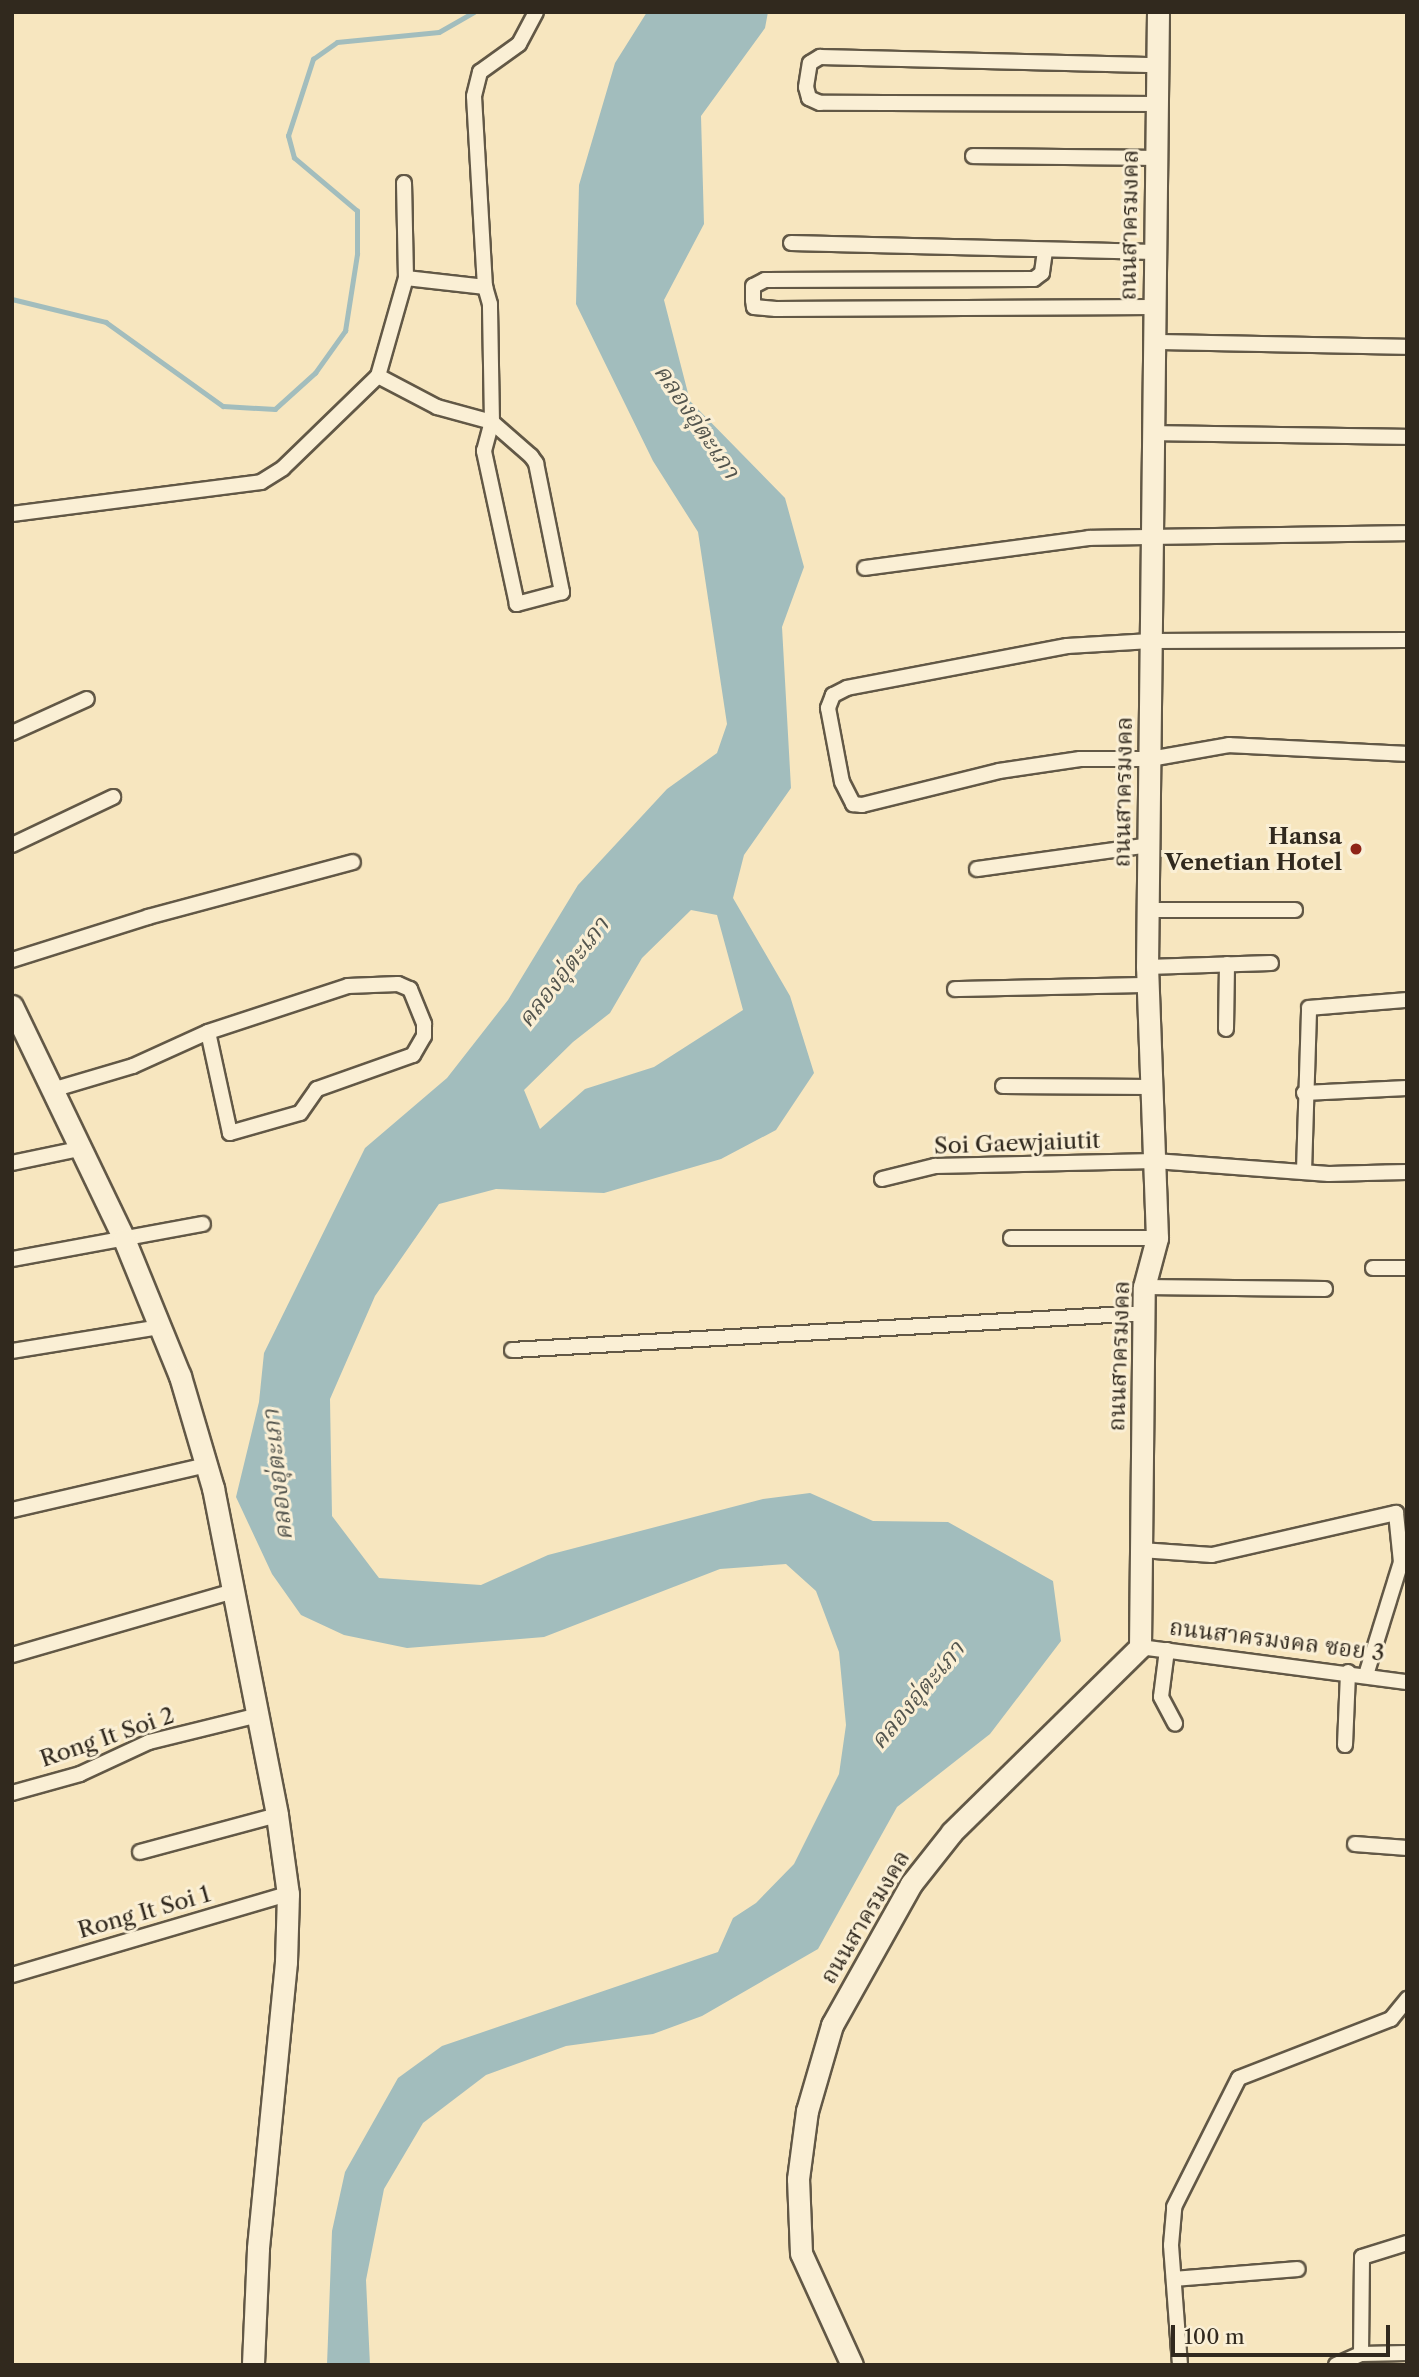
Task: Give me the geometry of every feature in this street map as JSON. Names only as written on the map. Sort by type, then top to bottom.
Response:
[{"type":"street","points":[[378,376],[437,407],[492,422],[536,463],[562,592],[517,604],[485,469],[492,422],[490,304],[485,287],[474,96],[480,72],[519,44],[536,12]]},
{"type":"street","name":"ถนนสาครมงคล","points":[[852,2365],[801,2253],[798,2179],[807,2111],[832,2025],[911,1884],[952,1832],[1140,1647],[1144,1287],[1157,1238],[1147,976],[1158,12]]},
{"type":"street","points":[[1158,65],[820,57],[810,62],[806,87],[810,98],[820,103],[1158,104]]},
{"type":"street","points":[[973,156],[1156,158]]},
{"type":"street","points":[[12,514],[261,482],[284,468],[378,376],[406,278],[404,183]]},
{"type":"street","points":[[790,243],[1155,252]]},
{"type":"street","points":[[1045,251],[1042,272],[1034,279],[765,280],[753,286],[752,300],[754,307],[776,309],[1154,307]]},
{"type":"street","points":[[406,278],[485,287]]},
{"type":"street","points":[[1154,342],[1407,347]]},
{"type":"street","points":[[1154,433],[1407,437]]},
{"type":"street","points":[[865,568],[1089,538],[1152,535],[1306,538],[1407,534]]},
{"type":"street","points":[[1407,640],[1151,640],[1067,646],[847,688],[833,695],[828,708],[842,782],[853,804],[999,771],[1080,759],[1150,759],[1229,746],[1407,754]]},
{"type":"street","points":[[12,733],[88,699]]},
{"type":"street","points":[[12,845],[113,797]]},
{"type":"street","points":[[977,869],[1149,845]]},
{"type":"street","points":[[12,960],[148,917],[353,862]]},
{"type":"street","points":[[1148,909],[1295,910]]},
{"type":"street","points":[[955,989],[1147,976],[1227,964],[1271,963]]},
{"type":"street","points":[[1226,1030],[1227,964]]},
{"type":"street","points":[[52,1090],[133,1066],[208,1032],[368,983],[398,984],[410,989],[424,1024],[424,1036],[413,1055],[317,1089],[300,1113],[229,1133],[208,1032]]},
{"type":"street","points":[[1304,1171],[1304,1093],[1309,1008],[1407,1000]]},
{"type":"street","points":[[12,1006],[124,1239],[160,1327],[207,1465],[277,1815],[288,1894],[253,2365]]},
{"type":"street","points":[[1003,1086],[1150,1087]]},
{"type":"street","points":[[1304,1093],[1407,1088]]},
{"type":"street","points":[[12,1163],[79,1149]]},
{"type":"street","name":"Soi Gaewjaiutit","points":[[882,1179],[936,1166],[1155,1161],[1304,1171],[1405,1172]]},
{"type":"street","points":[[12,1259],[203,1224]]},
{"type":"street","points":[[1011,1237],[1157,1238]]},
{"type":"street","points":[[1373,1268],[1407,1268]]},
{"type":"street","points":[[1144,1287],[1325,1289]]},
{"type":"street","points":[[512,1350],[1143,1313]]},
{"type":"street","points":[[12,1351],[160,1327]]},
{"type":"street","points":[[12,1510],[207,1465]]},
{"type":"street","points":[[1141,1549],[1212,1555],[1396,1513],[1404,1562],[1366,1675]]},
{"type":"street","points":[[12,1655],[234,1591]]},
{"type":"street","name":"ถนนสาครมงคล ซอย 3","points":[[1140,1647],[1348,1672],[1407,1682]]},
{"type":"street","points":[[1167,1650],[1161,1697],[1175,1723]]},
{"type":"street","points":[[1345,1745],[1348,1672]]},
{"type":"street","name":"Rong It Soi 2","points":[[12,1793],[80,1774],[149,1742],[259,1715]]},
{"type":"street","points":[[140,1852],[277,1815]]},
{"type":"street","points":[[1355,1844],[1407,1848]]},
{"type":"street","name":"Rong It Soi 1","points":[[12,1975],[288,1894]]},
{"type":"street","points":[[1180,2365],[1174,2279],[1174,2207],[1239,2078],[1391,2019],[1407,1999]]},
{"type":"street","points":[[1361,2354],[1363,2257],[1407,2243]]},
{"type":"street","points":[[1174,2279],[1298,2269]]},
{"type":"street","points":[[1336,2365],[1361,2354],[1407,2353]]},
{"type":"water","name":"คลองอุ่ตะเภา","points":[[647,12],[768,12],[765,28],[701,116],[704,224],[664,300],[690,401],[785,498],[804,567],[782,627],[791,788],[744,855],[733,898],[790,996],[814,1073],[776,1130],[721,1159],[604,1193],[496,1189],[439,1204],[375,1296],[330,1399],[332,1516],[379,1578],[481,1585],[548,1555],[763,1499],[810,1493],[873,1521],[948,1522],[1053,1581],[1061,1641],[990,1734],[897,1807],[818,1949],[702,2016],[653,2034],[566,2046],[486,2075],[423,2123],[384,2189],[366,2280],[370,2365],[327,2365],[332,2231],[345,2172],[398,2078],[442,2046],[718,1952],[733,1918],[756,1903],[794,1864],[839,1774],[846,1725],[839,1652],[816,1591],[786,1564],[720,1569],[544,1637],[407,1648],[344,1635],[301,1615],[272,1574],[236,1497],[259,1402],[264,1353],[365,1148],[447,1078],[508,1000],[578,885],[667,789],[717,753],[727,724],[698,532],[653,461],[576,304],[579,185],[615,63]],"holes":[[[691,910],[717,915],[743,1010],[654,1067],[585,1089],[540,1129],[524,1090],[573,1042],[610,1013],[642,958]]]},
{"type":"waterway","points":[[12,299],[106,322],[223,406],[275,409],[315,373],[345,331],[357,254],[357,211],[294,158],[288,136],[313,59],[337,42],[439,32],[474,12]]},
{"type":"place","name":"Hansa Venetian Hotel","points":[[1356,849]]}]
